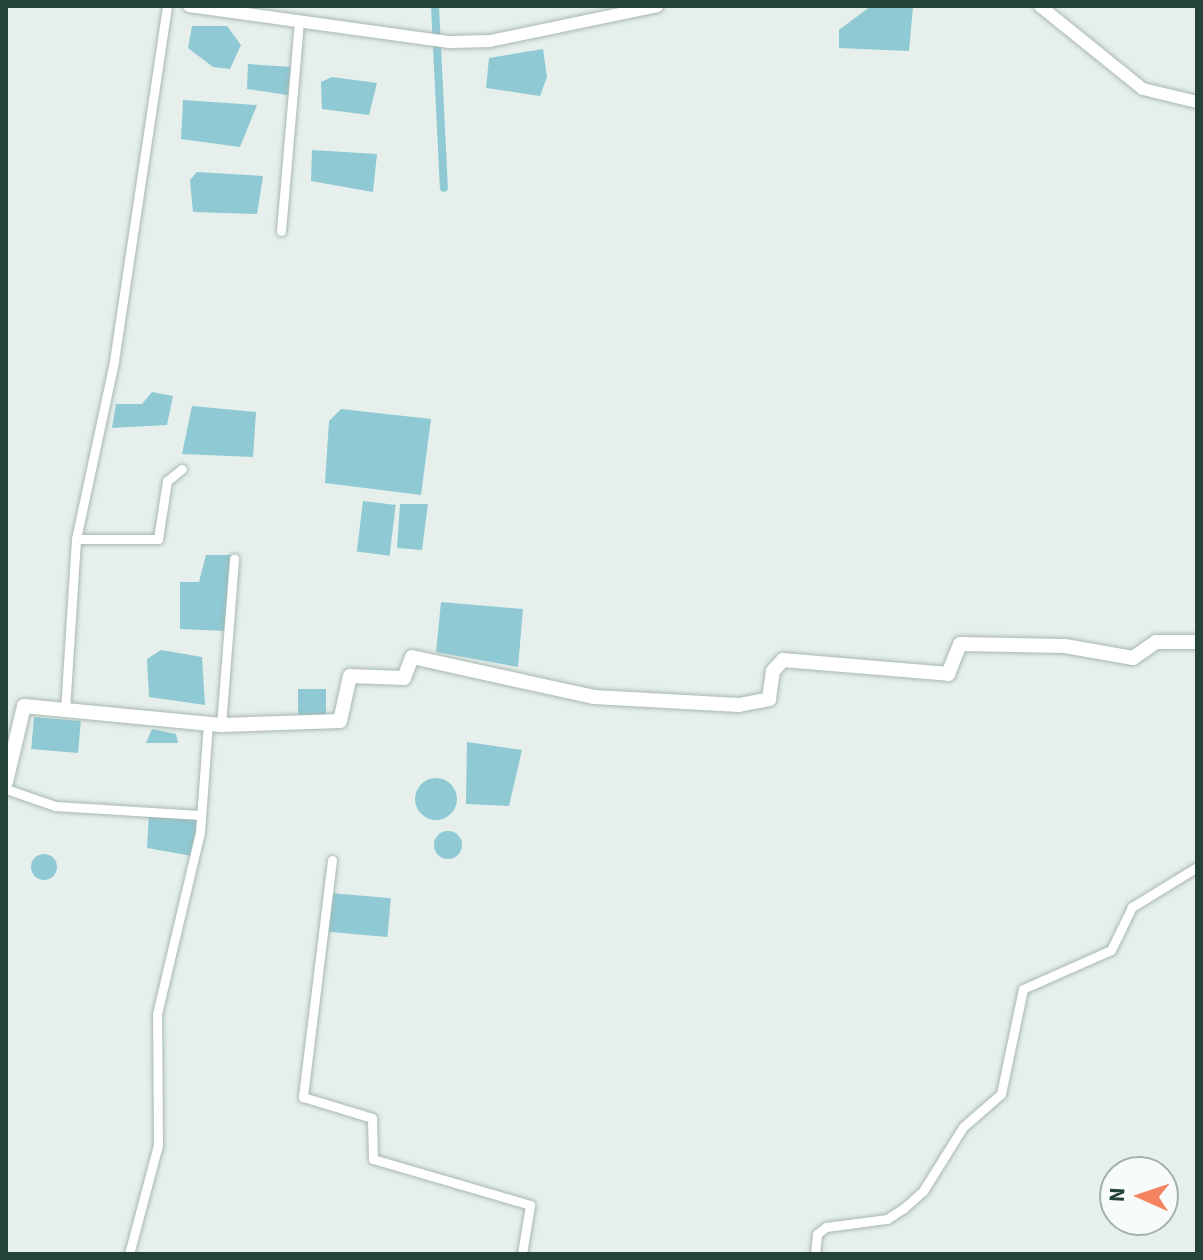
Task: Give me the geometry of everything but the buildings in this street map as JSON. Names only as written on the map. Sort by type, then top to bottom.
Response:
[{"type":"main road","points":[[6,782],[20,707],[214,724],[340,721],[350,676],[404,678],[412,657],[594,697],[739,705],[769,699],[773,671],[783,660],[948,674],[960,644],[1065,646],[1133,658],[1156,642],[1197,642]]},
{"type":"street","points":[[65,710],[76,539],[114,361],[167,6]]},
{"type":"street","points":[[189,6],[450,42],[490,41],[657,6]]},
{"type":"street","points":[[1040,6],[1143,89],[1197,102]]},
{"type":"street","points":[[281,231],[299,22]]},
{"type":"street","points":[[76,539],[158,539],[167,481],[182,469]]},
{"type":"street","points":[[129,1254],[158,1145],[157,1014],[200,815],[234,559]]},
{"type":"street","points":[[6,789],[55,806],[200,815]]},
{"type":"street","points":[[332,860],[303,1097],[372,1118],[373,1159],[530,1205],[522,1254]]},
{"type":"street","points":[[815,1254],[817,1234],[826,1227],[887,1219],[913,1200],[963,1127],[1001,1094],[1023,989],[1111,950],[1132,907],[1197,867]]},
{"type":"water","points":[[871,6],[913,6],[909,51],[839,48],[839,30]]},
{"type":"water","points":[[192,26],[227,26],[241,45],[230,69],[213,67],[188,48]]},
{"type":"water","points":[[543,49],[547,77],[540,96],[486,88],[489,58]]},
{"type":"water","points":[[248,64],[291,67],[288,95],[247,89]]},
{"type":"water","points":[[332,77],[377,83],[369,115],[322,109],[321,82]]},
{"type":"water","points":[[183,100],[257,105],[240,147],[181,139]]},
{"type":"water","points":[[312,150],[377,154],[373,192],[311,181]]},
{"type":"water","points":[[197,172],[263,176],[257,214],[193,212],[190,180]]},
{"type":"water","points":[[152,392],[173,396],[167,425],[112,428],[116,404],[142,404]]},
{"type":"water","points":[[192,406],[256,412],[253,457],[182,454]]},
{"type":"water","points":[[341,409],[431,419],[421,495],[325,483],[329,421]]},
{"type":"water","points":[[363,501],[396,505],[390,556],[357,552]]},
{"type":"water","points":[[400,504],[428,504],[422,550],[397,548]]},
{"type":"water","points":[[206,555],[233,555],[226,631],[180,629],[180,582],[199,582]]},
{"type":"water","points":[[441,602],[523,609],[518,667],[436,652]]},
{"type":"water","points":[[161,650],[202,657],[205,705],[149,697],[147,659]]},
{"type":"water","points":[[298,689],[326,689],[326,718],[298,718]]},
{"type":"water","points":[[34,717],[81,721],[78,753],[31,749]]},
{"type":"water","points":[[152,729],[176,734],[178,743],[146,743]]},
{"type":"water","points":[[467,742],[522,750],[509,806],[466,804]]},
{"type":"water","points":[[436,778],[451,784],[457,799],[451,814],[436,820],[421,814],[415,799],[421,784]]},
{"type":"water","points":[[149,813],[199,817],[192,856],[147,848]]},
{"type":"water","points":[[448,831],[458,835],[462,845],[458,855],[448,859],[438,855],[434,845],[438,835]]},
{"type":"water","points":[[44,854],[53,858],[57,867],[53,876],[44,880],[35,876],[31,867],[35,858]]},
{"type":"water","points":[[331,893],[391,898],[387,937],[328,932]]},
{"type":"waterway","points":[[435,6],[444,188]]}]
